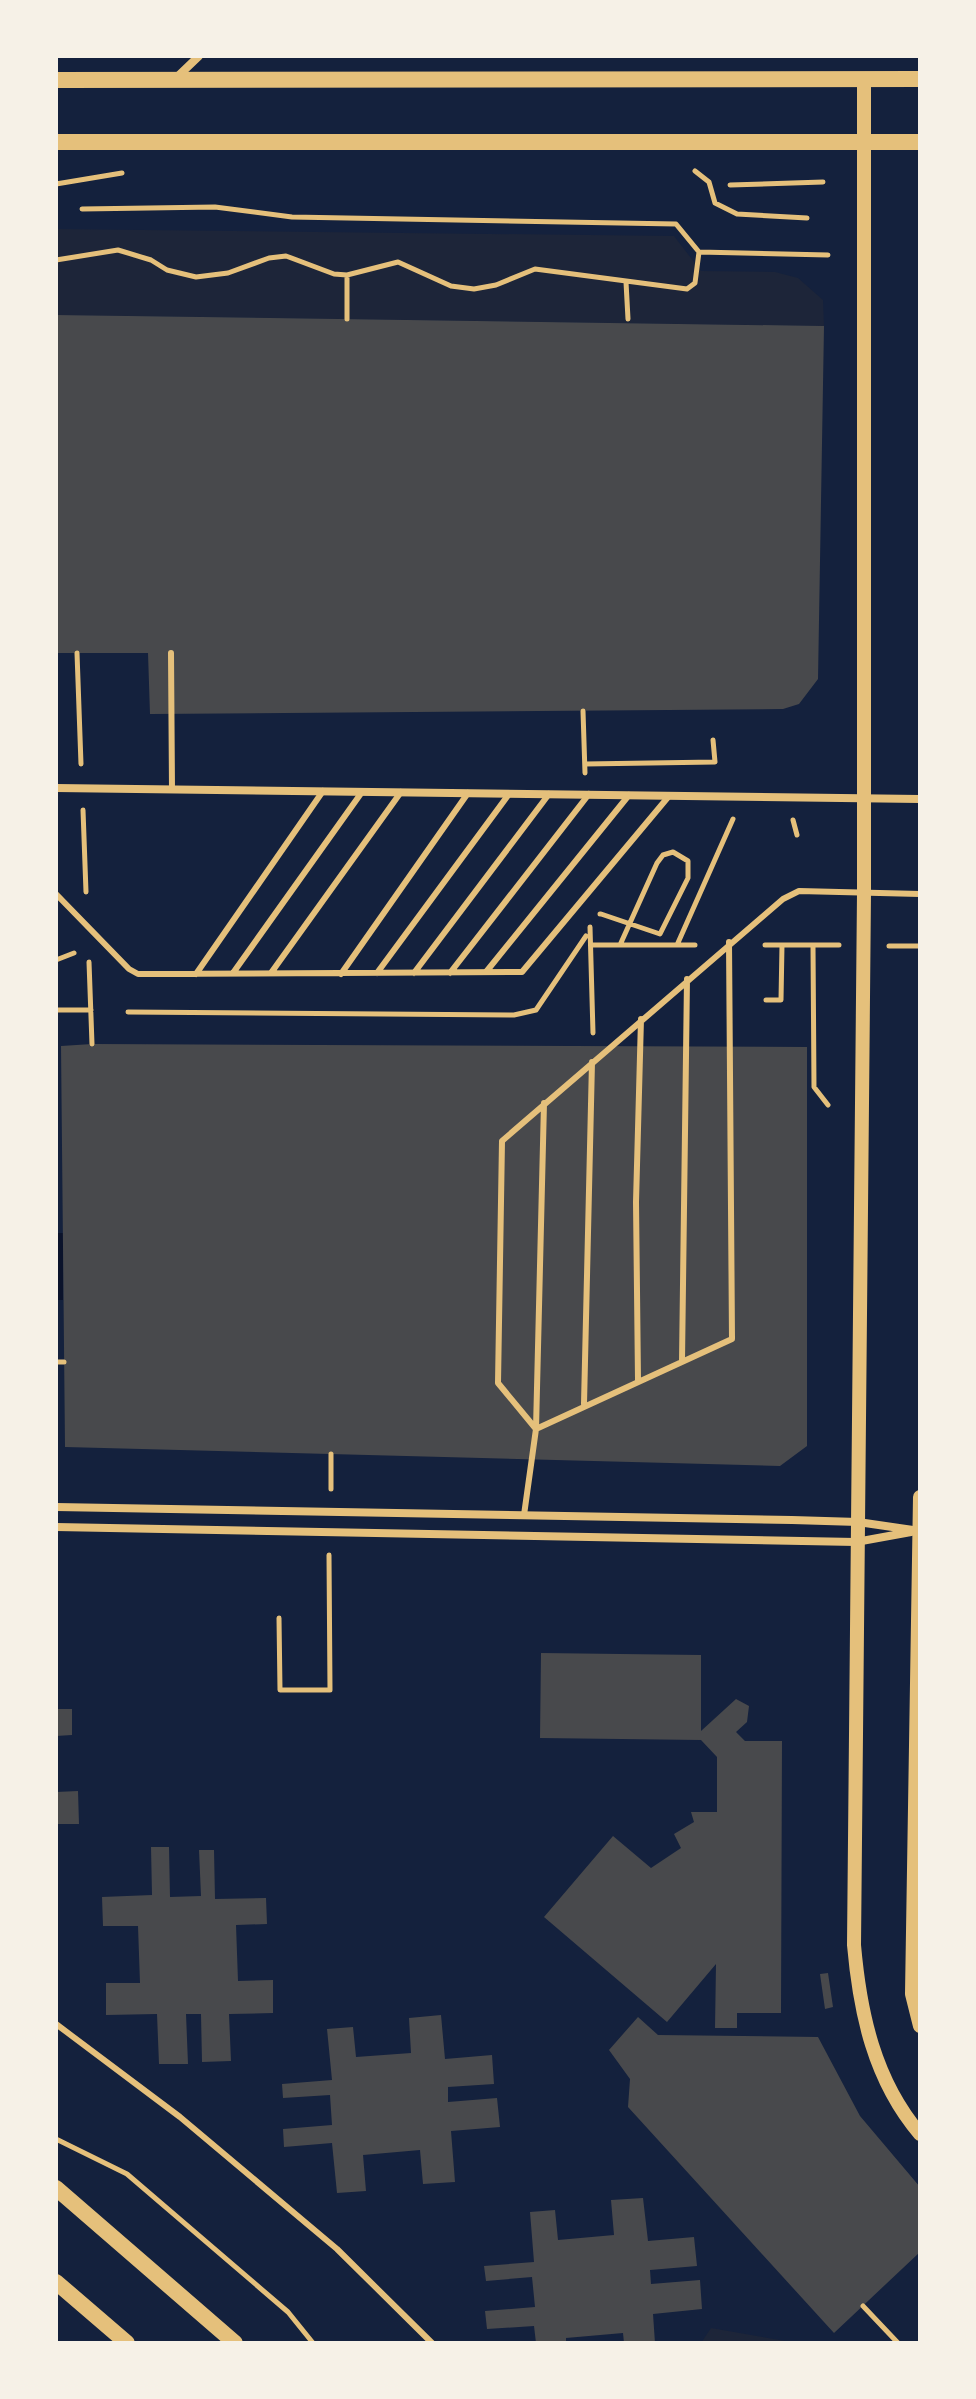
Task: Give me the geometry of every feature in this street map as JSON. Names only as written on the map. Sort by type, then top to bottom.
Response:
[{"type":"main road","points":[[56,80],[920,79]]},
{"type":"main road","points":[[56,142],[920,142]]},
{"type":"main road","points":[[56,2188],[235,2343]]},
{"type":"main road","points":[[56,2282],[127,2343]]},
{"type":"street","points":[[171,82],[199,56]]},
{"type":"street","points":[[864,79],[864,893],[854,1945],[871,2046],[888,2088],[920,2134]]},
{"type":"street","points":[[56,788],[920,799]]},
{"type":"street","points":[[920,1497],[912,1994],[920,2026]]},
{"type":"street","points":[[56,1507],[858,1522],[920,1531]]},
{"type":"street","points":[[56,1527],[856,1542],[920,1531]]},
{"type":"lane","points":[[171,653],[172,789]]},
{"type":"lane","points":[[196,974],[323,791]]},
{"type":"lane","points":[[233,973],[362,792]]},
{"type":"lane","points":[[271,973],[401,792]]},
{"type":"lane","points":[[341,974],[469,793]]},
{"type":"lane","points":[[377,973],[509,794]]},
{"type":"lane","points":[[414,973],[549,794]]},
{"type":"lane","points":[[450,973],[589,794]]},
{"type":"lane","points":[[486,972],[629,795]]},
{"type":"lane","points":[[56,894],[134,973],[522,972],[670,796]]},
{"type":"lane","points":[[536,1429],[498,1383],[502,1141],[729,942],[799,891],[920,894]]},
{"type":"lane","points":[[536,1429],[584,1404],[732,1339],[729,942]]},
{"type":"lane","points":[[682,1361],[687,979]]},
{"type":"lane","points":[[638,1380],[636,1202],[641,1019]]},
{"type":"lane","points":[[584,1404],[592,1062]]},
{"type":"lane","points":[[524,1515],[524,1494],[536,1429],[544,1103]]},
{"type":"lane","points":[[56,2024],[180,2117],[313,2229],[432,2343]]},
{"type":"path","points":[[684,167],[709,182],[715,203],[737,214],[807,218]]},
{"type":"path","points":[[56,184],[128,172]]},
{"type":"path","points":[[730,185],[823,182]]},
{"type":"path","points":[[56,260],[118,250],[196,277],[228,273],[269,258],[286,256],[334,274],[347,275],[398,262],[451,286],[474,289],[496,285],[535,269],[687,289],[695,283],[699,252],[676,224],[292,217],[215,207],[82,209]]},
{"type":"path","points":[[699,252],[828,255]]},
{"type":"path","points":[[347,275],[347,319]]},
{"type":"path","points":[[626,282],[628,319]]},
{"type":"path","points":[[77,653],[82,777]]},
{"type":"path","points":[[585,764],[715,762],[713,740]]},
{"type":"path","points":[[83,808],[86,901]]},
{"type":"path","points":[[777,818],[792,818],[797,835]]},
{"type":"path","points":[[721,819],[748,819]]},
{"type":"path","points":[[677,945],[733,819]]},
{"type":"path","points":[[620,945],[657,863],[663,855],[673,852],[688,861],[690,873],[666,923]]},
{"type":"path","points":[[601,914],[610,901]]},
{"type":"path","points":[[766,1000],[781,1000],[782,945]]},
{"type":"path","points":[[813,945],[814,1087],[828,1105]]},
{"type":"path","points":[[88,948],[92,1044]]},
{"type":"path","points":[[56,960],[74,953]]},
{"type":"path","points":[[56,1010],[91,1010]]},
{"type":"path","points":[[56,1362],[64,1362]]},
{"type":"path","points":[[279,1618],[280,1690],[330,1690],[329,1587]]},
{"type":"path","points":[[56,2139],[127,2174],[288,2312],[313,2343]]},
{"type":"path","points":[[863,2306],[898,2343]]},
{"type":"shaded area","points":[[56,229],[674,236],[701,271],[775,272],[798,278],[823,300],[824,326],[56,315]]},
{"type":"shaded area","points":[[56,1233],[63,1233],[63,1300],[56,1300]]},
{"type":"shaded area","points":[[711,2328],[791,2342],[701,2343]]},
{"type":"building","points":[[56,315],[824,326],[818,679],[799,704],[783,709],[150,714],[148,653],[56,653]]},
{"type":"building","points":[[61,1046],[807,1047],[807,1446],[780,1466],[65,1447]]},
{"type":"building","points":[[541,1653],[701,1655],[701,1731],[736,1699],[749,1706],[747,1722],[736,1732],[745,1741],[782,1741],[781,2013],[737,2013],[737,2028],[715,2028],[716,1964],[667,2022],[544,1917],[613,1836],[651,1868],[681,1848],[674,1834],[694,1822],[691,1812],[717,1812],[717,1757],[701,1740],[540,1738]]},
{"type":"building","points":[[56,1709],[72,1709],[72,1735],[56,1736]]},
{"type":"building","points":[[78,1791],[79,1824],[56,1824],[56,1792]]},
{"type":"building","points":[[151,1847],[169,1847],[170,1897],[201,1896],[199,1850],[214,1850],[215,1899],[266,1898],[267,1924],[236,1925],[238,1981],[273,1980],[273,2013],[229,2014],[231,2061],[202,2062],[201,2014],[186,2014],[188,2064],[159,2064],[157,2014],[106,2015],[106,1983],[140,1983],[138,1926],[103,1926],[102,1897],[152,1895]]},
{"type":"building","points":[[828,1973],[833,2007],[825,2009],[820,1974]]},
{"type":"building","points":[[441,2015],[445,2059],[492,2055],[494,2084],[448,2087],[448,2102],[497,2098],[500,2127],[451,2131],[455,2182],[423,2184],[420,2150],[363,2155],[366,2191],[337,2193],[332,2143],[284,2147],[283,2129],[332,2125],[330,2095],[283,2098],[282,2084],[332,2080],[327,2029],[353,2027],[356,2057],[411,2053],[409,2018]]},
{"type":"building","points":[[638,2017],[658,2035],[818,2037],[860,2116],[920,2187],[920,2252],[834,2333],[628,2107],[630,2079],[609,2050]]},
{"type":"building","points":[[643,2198],[648,2241],[694,2237],[697,2266],[650,2270],[651,2284],[700,2280],[702,2309],[653,2314],[655,2343],[624,2343],[623,2333],[566,2338],[566,2343],[536,2343],[534,2326],[487,2329],[485,2311],[535,2307],[532,2277],[486,2281],[484,2266],[534,2262],[530,2212],[555,2210],[558,2240],[614,2235],[611,2200]]}]
